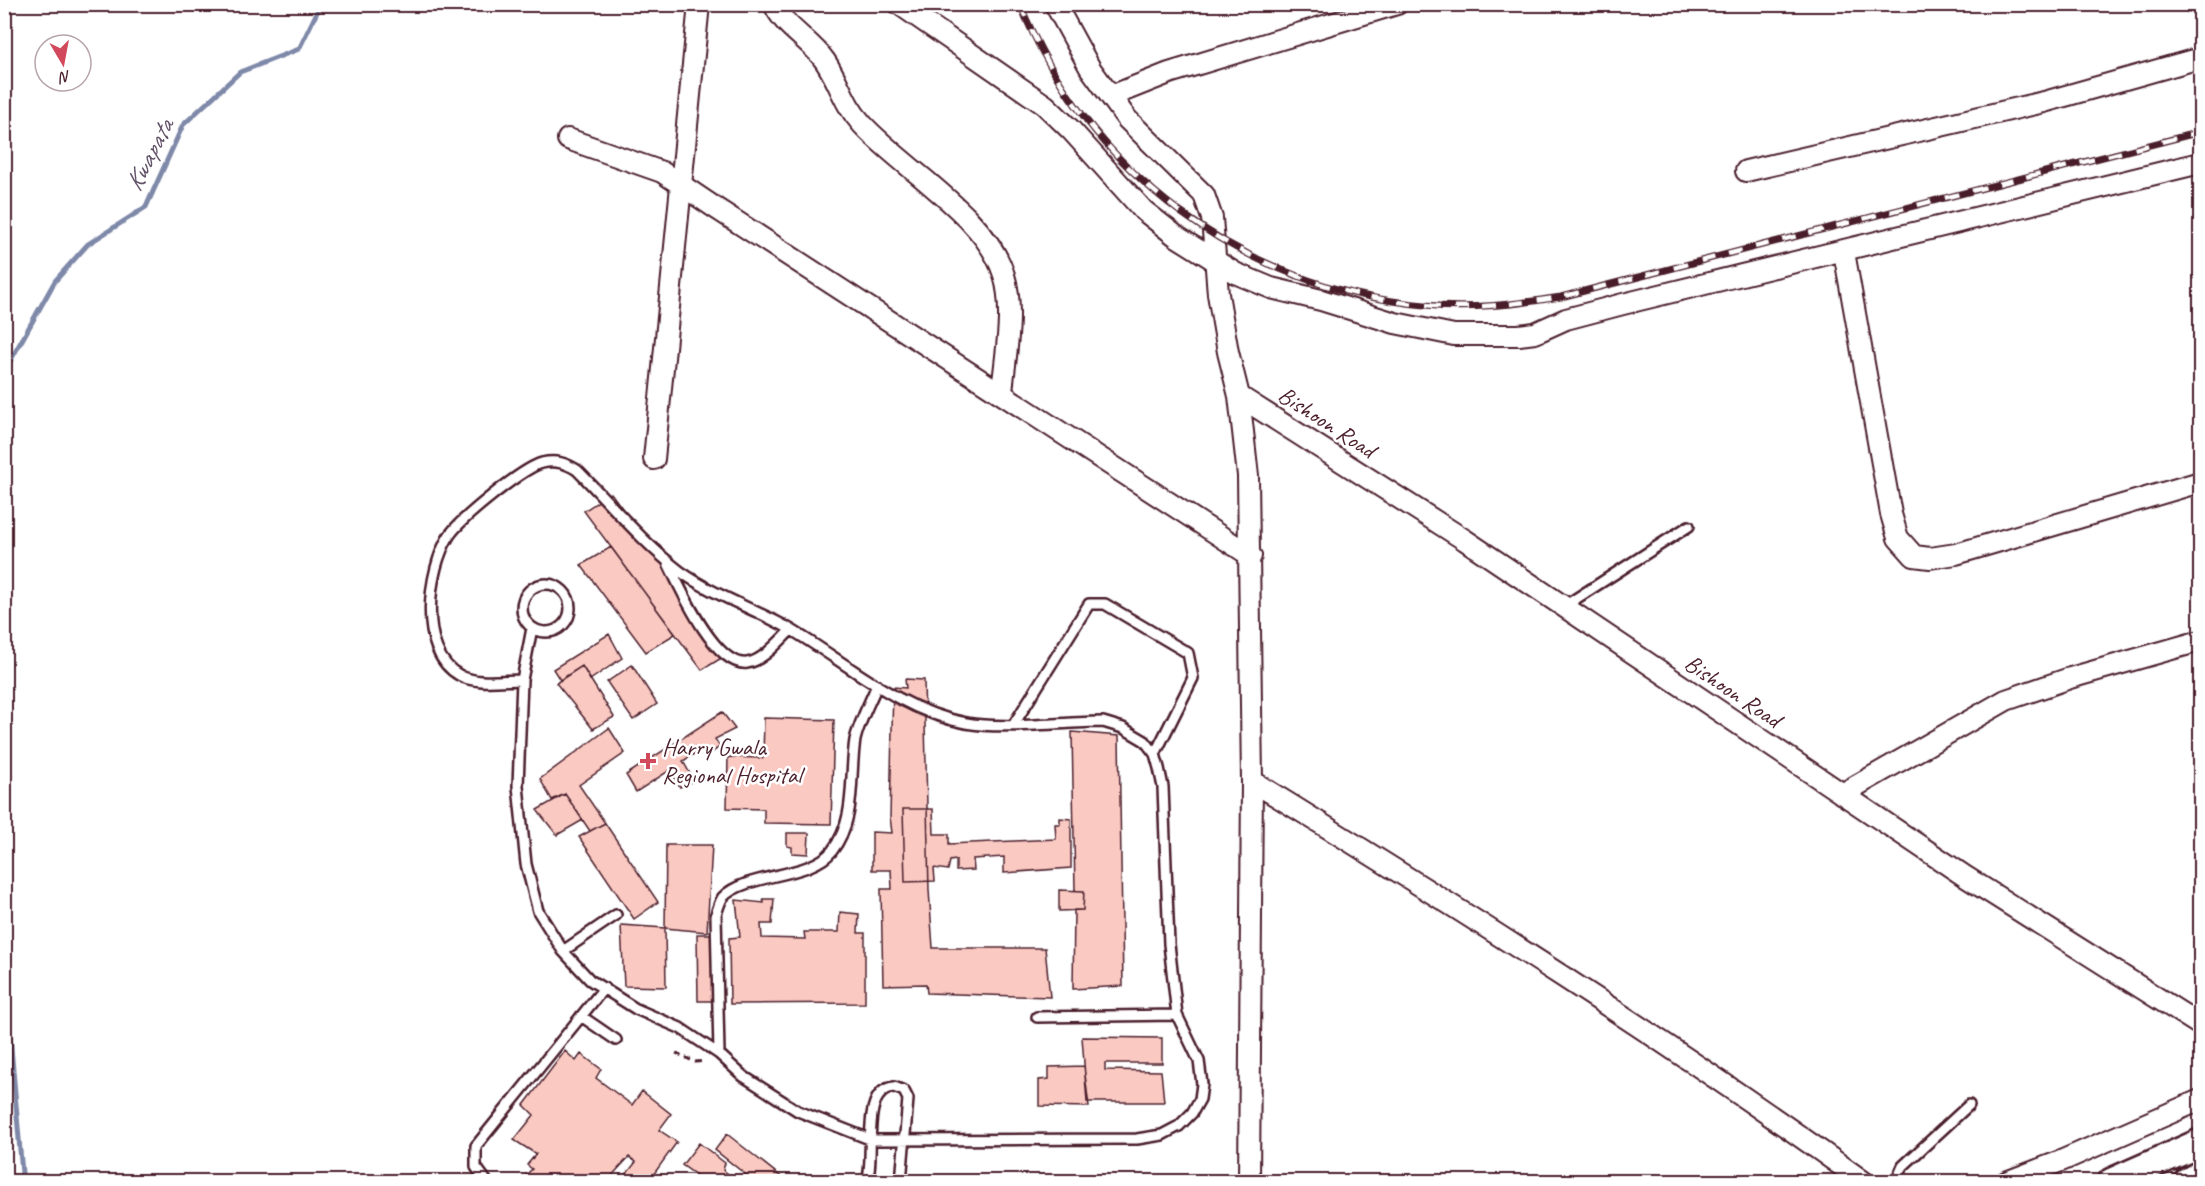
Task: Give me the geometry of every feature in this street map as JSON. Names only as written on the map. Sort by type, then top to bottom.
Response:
[{"type":"main road","points":[[2112,1182],[2200,1143]]},
{"type":"main road","points":[[2188,1182],[2200,1175]]},
{"type":"street","points":[[654,459],[699,4]]},
{"type":"street","points":[[774,4],[783,19],[826,62],[840,92],[864,126],[945,198],[985,239],[996,256],[1008,293],[1002,393]]},
{"type":"street","points":[[899,4],[1045,105],[1143,210],[1215,262],[1270,288],[1321,300],[1395,323],[1454,335],[1495,336],[1535,333],[1586,313],[1844,252],[2200,163]]},
{"type":"street","points":[[1054,4],[1090,68],[1142,136],[1204,195],[1212,218],[1223,327],[1239,396],[1248,476],[1251,556],[1252,781],[1249,1182]]},
{"type":"street","points":[[1111,96],[1169,73],[1397,4]]},
{"type":"street","points":[[1746,171],[2044,102],[2200,58]]},
{"type":"street","points":[[568,139],[662,172],[682,183],[714,207],[1251,556]]},
{"type":"street","points":[[1844,252],[1891,514],[1898,538],[1914,556],[1930,558],[1956,554],[2200,482]]},
{"type":"street","name":"Bishoon Road","points":[[1239,396],[1465,540],[1966,876],[2170,1003],[2200,1025]]},
{"type":"street","points":[[1842,794],[2006,700],[2070,678],[2200,641]]},
{"type":"street","points":[[1252,781],[1496,932],[1766,1111],[1864,1182]]},
{"type":"street","points":[[2006,1182],[2061,1161],[2200,1100]]},
{"type":"lane","points":[[522,680],[480,680],[459,676],[441,656],[433,635],[430,610],[432,581],[441,550],[451,534],[473,511],[540,464],[567,463],[577,470],[681,572],[716,593],[791,630],[905,703],[939,717],[968,724],[1103,722],[1123,728],[1145,741],[1155,754],[1163,787],[1169,944],[1177,1015],[1198,1061],[1202,1084],[1200,1100],[1192,1113],[1179,1126],[1162,1135],[1137,1139],[872,1140],[798,1111],[743,1077],[722,1057],[680,1028],[636,1009],[590,980],[563,951],[538,911],[526,864],[518,786],[522,680],[531,628],[523,618],[522,606],[526,594],[536,585],[549,584],[561,588],[569,598],[571,611],[566,623],[556,631],[543,633],[531,628]]},
{"type":"lane","points":[[1563,607],[1689,526]]},
{"type":"lane","points":[[664,556],[685,600],[726,657],[737,663],[750,663],[791,630]]},
{"type":"lane","points":[[1014,724],[1089,604],[1104,604],[1188,653],[1191,661],[1193,678],[1155,754]]},
{"type":"lane","points":[[722,1057],[716,914],[723,898],[737,889],[808,866],[830,854],[841,840],[849,820],[855,738],[877,685]]},
{"type":"lane","points":[[563,951],[616,915]]},
{"type":"lane","points":[[486,1182],[476,1167],[476,1146],[604,988]]},
{"type":"lane","points":[[1037,1017],[1177,1015]]},
{"type":"lane","points":[[581,1016],[616,1040]]},
{"type":"lane","points":[[867,1182],[872,1140],[873,1101],[878,1095],[894,1087],[904,1090],[908,1099],[901,1182]]},
{"type":"lane","points":[[1896,1182],[1903,1166],[1910,1158],[1969,1105]]},
{"type":"path","points":[[676,1053],[695,1062],[722,1057]]},
{"type":"building","points":[[611,493],[728,654],[702,670],[584,511]]},
{"type":"building","points":[[611,547],[675,634],[646,652],[581,565]]},
{"type":"building","points":[[609,634],[622,658],[590,680],[582,666],[560,680],[553,669]]},
{"type":"building","points":[[632,665],[657,704],[633,720],[607,682]]},
{"type":"building","points":[[582,666],[614,717],[593,729],[556,683]]},
{"type":"building","points":[[905,679],[924,680],[929,890],[933,948],[1045,948],[1050,997],[927,993],[926,984],[883,985],[881,889],[892,889],[891,870],[872,870],[872,832],[892,833],[890,817],[893,687],[906,688]]},
{"type":"building","points":[[722,712],[735,729],[715,739],[720,747],[706,756],[703,748],[683,761],[694,781],[680,787],[670,770],[636,792],[626,775]]},
{"type":"building","points":[[764,718],[834,720],[831,824],[764,823],[764,809],[727,808],[728,757],[763,758]]},
{"type":"building","points":[[609,728],[625,753],[579,785],[605,823],[590,831],[565,794],[552,800],[540,779]]},
{"type":"building","points":[[1072,732],[1119,736],[1123,986],[1073,989],[1074,910],[1083,910],[1084,891],[1075,891]]},
{"type":"building","points":[[565,794],[583,820],[557,835],[537,810]]},
{"type":"building","points":[[903,809],[933,809],[934,834],[949,834],[949,844],[1056,839],[1055,824],[1060,824],[1060,818],[1071,819],[1071,868],[1004,873],[1004,857],[973,859],[974,870],[956,871],[956,860],[950,861],[948,870],[934,868],[935,881],[905,882]]},
{"type":"building","points":[[605,823],[658,902],[634,919],[579,837]]},
{"type":"building","points":[[787,833],[809,833],[808,854],[792,853],[792,847],[787,846]]},
{"type":"building","points":[[666,845],[712,845],[707,932],[665,928]]},
{"type":"building","points":[[1059,890],[1084,891],[1083,910],[1059,911]]},
{"type":"building","points":[[763,899],[774,899],[772,924],[761,924],[762,938],[805,939],[804,932],[839,932],[840,912],[859,914],[858,933],[865,933],[865,1003],[730,1004],[729,938],[740,937],[736,900],[764,903]]},
{"type":"building","points":[[621,925],[665,928],[666,987],[624,986]]},
{"type":"building","points":[[697,934],[719,934],[716,1001],[698,1001]]},
{"type":"building","points":[[1082,1037],[1162,1038],[1162,1063],[1105,1063],[1105,1070],[1161,1071],[1164,1102],[1087,1102]]},
{"type":"building","points":[[565,1051],[576,1061],[581,1054],[601,1069],[596,1078],[632,1105],[642,1091],[671,1114],[659,1130],[677,1142],[648,1182],[620,1182],[636,1162],[629,1157],[606,1182],[533,1182],[526,1175],[532,1169],[527,1165],[536,1154],[514,1140],[534,1115],[524,1105]]},
{"type":"building","points":[[1084,1066],[1089,1107],[1039,1106],[1039,1080],[1049,1079],[1049,1067]]},
{"type":"building","points":[[727,1134],[785,1180],[755,1182],[715,1150]]},
{"type":"building","points":[[699,1143],[725,1163],[723,1170],[739,1182],[706,1182],[682,1165]]},
{"type":"waterway","name":"Kwapata","points":[[4,372],[55,281],[88,244],[146,207],[183,125],[240,72],[299,49],[321,4]]},
{"type":"waterway","name":"Kwapata","points":[[4,1019],[10,1036],[22,1173],[18,1182]]},
{"type":"railway","points":[[1020,4],[1050,65],[1087,120],[1130,169],[1180,212],[1235,247],[1295,275],[1358,294],[1425,305],[1476,307],[1561,297],[2200,132]]},
{"type":"place","name":"Harry Gwala Regional Hospital","points":[[648,761]]}]
